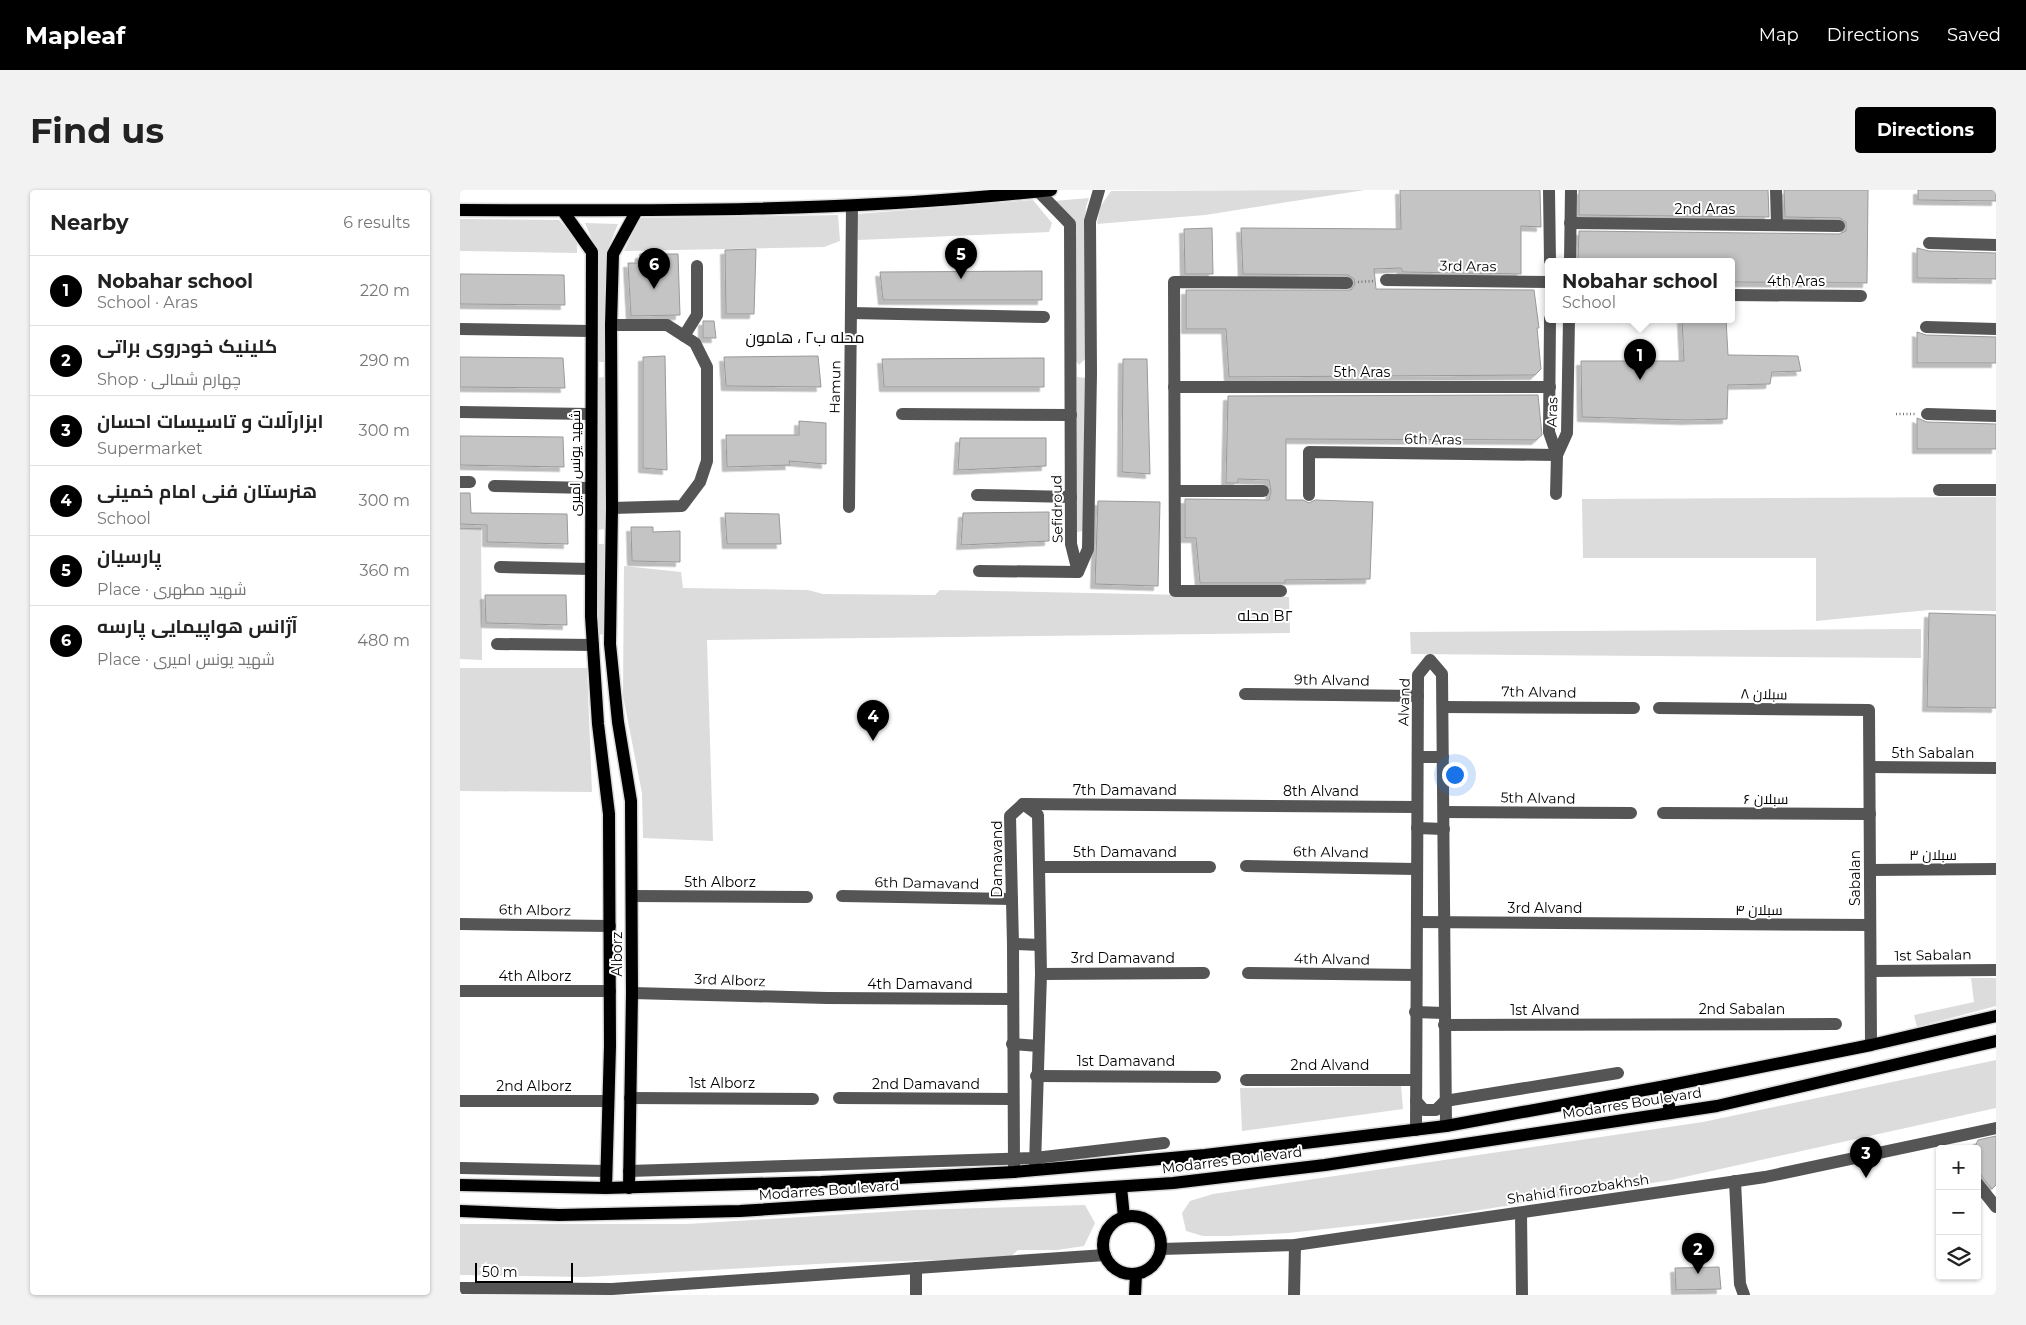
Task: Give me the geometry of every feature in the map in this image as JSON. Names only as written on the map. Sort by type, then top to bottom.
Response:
[{"type":"main road","points":[[460,210],[636,212],[788,209],[852,206],[1052,190]]},
{"type":"main road","name":"شهید یونس امیری","points":[[563,211],[592,252],[590,370],[591,569],[598,724]]},
{"type":"main road","points":[[593,645],[610,644],[613,254],[636,212]]},
{"type":"main road","points":[[590,370],[611,371]]},
{"type":"main road","points":[[591,536],[612,538]]},
{"type":"main road","name":"Alborz","points":[[610,644],[618,722],[631,801],[632,992],[629,1188]]},
{"type":"main road","name":"Alborz","points":[[598,724],[609,814],[610,1046],[606,1188]]},
{"type":"main road","points":[[609,844],[632,844]]},
{"type":"main road","name":"Modarres Boulevard","points":[[460,1185],[629,1188],[821,1182],[1014,1172],[1035,1164],[1205,1155],[1446,1126],[1666,1086],[1871,1045],[1996,1016]]},
{"type":"main road","name":"Modarres Boulevard","points":[[460,1211],[559,1215],[740,1211],[1121,1187],[1325,1165],[1718,1106],[1996,1041]]},
{"type":"main road","points":[[610,1046],[631,1045]]},
{"type":"main road","points":[[1666,1086],[1670,1113]]},
{"type":"main road","points":[[606,1172],[629,1171]]},
{"type":"main road","points":[[821,1182],[823,1206]]},
{"type":"main road","points":[[1121,1187],[1124,1217]]},
{"type":"main road","points":[[1134,1216],[1151,1223],[1161,1239],[1161,1249],[1153,1266],[1136,1274],[1117,1270],[1105,1255],[1104,1236],[1116,1221],[1124,1217],[1134,1216]]},
{"type":"main road","points":[[1135,1295],[1136,1274]]},
{"type":"street","points":[[979,571],[1078,572],[1088,549],[1091,373],[1090,221],[1099,190]]},
{"type":"street","points":[[1549,190],[1550,256],[1570,256],[1571,190]]},
{"type":"street","points":[[1776,190],[1777,225]]},
{"type":"street","name":"Sefidroud","points":[[1038,192],[1070,224],[1072,373],[1071,538],[1078,572]]},
{"type":"street","name":"Hamun","points":[[849,508],[852,206]]},
{"type":"street","name":"2nd Aras","points":[[1570,223],[1840,226]]},
{"type":"street","points":[[1929,243],[1996,245]]},
{"type":"street","points":[[684,336],[697,315],[697,266]]},
{"type":"street","name":"3rd Aras","points":[[1386,280],[1545,282]]},
{"type":"street","points":[[1281,592],[1175,592],[1174,282],[1348,283]]},
{"type":"street","name":"4th Aras","points":[[1735,295],[1861,296]]},
{"type":"street","points":[[851,313],[1044,317]]},
{"type":"street","name":"Aras","points":[[1557,456],[1567,433],[1569,323]]},
{"type":"street","points":[[611,325],[667,325],[695,343],[707,367],[707,461],[700,482],[682,506],[612,508]]},
{"type":"street","points":[[1550,325],[1569,332]]},
{"type":"street","name":"Aras","points":[[1550,325],[1549,432],[1557,456]]},
{"type":"street","points":[[1926,327],[1996,329]]},
{"type":"street","points":[[460,329],[591,331]]},
{"type":"street","points":[[1072,373],[1091,373]]},
{"type":"street","name":"5th Aras","points":[[1174,388],[1550,387]]},
{"type":"street","points":[[460,412],[590,414]]},
{"type":"street","points":[[902,414],[1071,415]]},
{"type":"street","points":[[1927,414],[1996,416]]},
{"type":"street","name":"6th Aras","points":[[1309,495],[1309,452],[1557,456]]},
{"type":"street","points":[[1556,494],[1557,456]]},
{"type":"street","points":[[494,486],[591,488]]},
{"type":"street","points":[[1939,490],[1996,490]]},
{"type":"street","points":[[1175,491],[1263,491]]},
{"type":"street","points":[[977,495],[1071,497]]},
{"type":"street","points":[[1071,538],[1088,539]]},
{"type":"street","points":[[500,567],[591,569]]},
{"type":"street","points":[[497,644],[593,645]]},
{"type":"street","name":"Alvand","points":[[1416,1130],[1415,1012],[1419,757],[1418,675],[1430,660],[1442,674],[1446,1126]]},
{"type":"street","name":"9th Alvand","points":[[1245,694],[1418,696]]},
{"type":"street","name":"7th Alvand","points":[[1443,706],[1634,708]]},
{"type":"street","name":"سبلان ۸","points":[[1659,708],[1869,710]]},
{"type":"street","name":"Sabalan","points":[[1869,710],[1871,1045]]},
{"type":"street","points":[[1419,757],[1443,757]]},
{"type":"street","name":"5th Sabalan","points":[[1870,767],[1996,768]]},
{"type":"street","points":[[1023,804],[1038,815],[1040,867],[1041,974],[1036,1076],[1035,1164]]},
{"type":"street","name":"7th Damavand","points":[[1023,804],[1226,806]]},
{"type":"street","name":"Damavand","points":[[1014,1172],[1012,1099],[1013,944],[1010,816],[1023,804]]},
{"type":"street","name":"8th Alvand","points":[[1226,806],[1417,807]]},
{"type":"street","name":"5th Alvand","points":[[1444,812],[1632,813]]},
{"type":"street","name":"سبلان ۶","points":[[1662,813],[1870,814]]},
{"type":"street","points":[[1417,828],[1444,829]]},
{"type":"street","name":"6th Alvand","points":[[1246,866],[1416,869]]},
{"type":"street","name":"5th Damavand","points":[[1040,867],[1210,867]]},
{"type":"street","name":"سبلان ۳","points":[[1870,870],[1996,869]]},
{"type":"street","name":"5th Alborz","points":[[632,896],[807,897]]},
{"type":"street","name":"6th Damavand","points":[[842,896],[1012,899]]},
{"type":"street","name":"3rd Alvand","points":[[1417,922],[1648,924]]},
{"type":"street","name":"6th Alborz","points":[[460,924],[610,926]]},
{"type":"street","name":"سبلان ۴","points":[[1648,924],[1870,925]]},
{"type":"street","points":[[1013,944],[1040,945]]},
{"type":"street","name":"1st Sabalan","points":[[1871,971],[1996,970]]},
{"type":"street","name":"3rd Damavand","points":[[1041,974],[1204,973]]},
{"type":"street","name":"4th Alvand","points":[[1248,973],[1416,975]]},
{"type":"street","name":"4th Alborz","points":[[460,991],[610,992]]},
{"type":"street","name":"3rd Alborz","points":[[632,992],[827,998]]},
{"type":"street","name":"4th Damavand","points":[[827,998],[1012,999]]},
{"type":"street","name":"1st Alvand","points":[[1415,1012],[1444,1019],[1647,1024]]},
{"type":"street","name":"2nd Sabalan","points":[[1647,1024],[1836,1024]]},
{"type":"street","points":[[1012,1044],[1038,1046]]},
{"type":"street","points":[[1416,1101],[1424,1110],[1436,1110],[1445,1101],[1618,1073]]},
{"type":"street","name":"1st Damavand","points":[[1036,1076],[1215,1077]]},
{"type":"street","name":"2nd Alvand","points":[[1246,1080],[1415,1080]]},
{"type":"street","name":"1st Alborz","points":[[630,1098],[813,1099]]},
{"type":"street","name":"2nd Damavand","points":[[839,1098],[1012,1099]]},
{"type":"street","name":"2nd Alborz","points":[[460,1101],[607,1101]]},
{"type":"street","name":"Shahid firoozbakhsh","points":[[1948,1145],[1996,1128]]},
{"type":"street","points":[[629,1171],[1014,1158],[1035,1164],[1164,1143]]},
{"type":"street","name":"Shahid firoozbakhsh","points":[[1161,1249],[1295,1245],[1735,1181],[1936,1147]]},
{"type":"street","points":[[460,1168],[606,1172]]},
{"type":"street","points":[[1735,1181],[1740,1284],[1744,1295]]},
{"type":"street","points":[[1981,1188],[1996,1207]]},
{"type":"street","points":[[1522,1212],[1522,1295]]},
{"type":"street","points":[[1294,1295],[1295,1245]]},
{"type":"street","points":[[460,1288],[684,1290],[916,1268],[1105,1255]]},
{"type":"street","points":[[916,1268],[916,1295]]},
{"type":"path","points":[[1348,283],[1386,280]]},
{"type":"path","points":[[1896,414],[1927,414]]},
{"type":"shaded area","points":[[1365,190],[1205,215],[1097,224],[1100,207],[1111,191]]},
{"type":"shaded area","points":[[1089,198],[1086,207],[1085,229],[1085,359],[1079,365],[1076,361],[1076,235],[1054,201]]},
{"type":"shaded area","points":[[1033,200],[1052,223],[1049,232],[858,240],[857,214]]},
{"type":"shaded area","points":[[838,215],[840,241],[824,247],[624,251],[640,218]]},
{"type":"shaded area","points":[[460,219],[559,220],[577,241],[577,253],[460,251]]},
{"type":"shaded area","points":[[585,223],[618,224],[606,254],[604,362],[596,362],[594,245]]},
{"type":"shaded area","points":[[605,377],[606,529],[597,530],[596,378]]},
{"type":"shaded area","points":[[1077,377],[1087,378],[1084,531],[1076,532]]},
{"type":"shaded area","points":[[1996,497],[1996,611],[1929,610],[1816,621],[1816,558],[1583,558],[1582,499]]},
{"type":"shaded area","points":[[460,528],[481,528],[482,660],[460,659]]},
{"type":"shaded area","points":[[595,544],[607,544],[605,634],[596,635]]},
{"type":"shaded area","points":[[624,566],[681,572],[683,588],[808,590],[823,594],[935,595],[940,590],[1289,597],[1290,633],[707,640],[713,841],[643,838],[642,793],[623,696]]},
{"type":"shaded area","points":[[1921,629],[1921,658],[1411,654],[1410,632]]},
{"type":"shaded area","points":[[460,668],[587,668],[592,792],[460,791]]},
{"type":"shaded area","points":[[1971,978],[1996,978],[1996,1006],[1917,1027],[1914,1015],[1974,1002]]},
{"type":"shaded area","points":[[1996,1060],[1996,1108],[1671,1180],[1435,1217],[1288,1233],[1203,1236],[1186,1231],[1182,1213],[1190,1201],[1213,1194],[1703,1122]]},
{"type":"shaded area","points":[[1401,1086],[1403,1109],[1242,1131],[1240,1088]]},
{"type":"shaded area","points":[[1085,1205],[1095,1223],[1084,1246],[1057,1250],[1018,1250],[1009,1258],[835,1263],[585,1277],[460,1275],[460,1224],[687,1224],[915,1210]]},
{"type":"building","points":[[1400,190],[1540,190],[1541,227],[1521,226],[1521,274],[1403,272],[1401,268],[1374,269],[1376,289],[1534,290],[1539,328],[1537,328],[1541,369],[1535,375],[1229,377],[1226,329],[1186,329],[1186,290],[1351,290],[1355,284],[1354,279],[1348,275],[1243,274],[1241,228],[1401,229]]},
{"type":"building","points":[[1579,190],[1768,190],[1769,217],[1579,215]]},
{"type":"building","points":[[1784,190],[1868,190],[1867,283],[1735,282],[1735,258],[1578,258],[1579,231],[1839,234],[1846,231],[1846,222],[1840,218],[1785,217]]},
{"type":"building","points":[[1918,190],[1996,190],[1996,201],[1918,200]]},
{"type":"building","points":[[1212,228],[1213,274],[1185,274],[1184,229]]},
{"type":"building","points":[[1917,248],[1929,251],[1996,253],[1996,279],[1917,278]]},
{"type":"building","points":[[756,249],[754,314],[726,314],[725,250]]},
{"type":"building","points":[[640,254],[678,254],[680,315],[631,316],[628,263],[639,263]]},
{"type":"building","points":[[1042,271],[1042,300],[883,300],[880,272]]},
{"type":"building","points":[[460,274],[564,275],[565,305],[460,304]]},
{"type":"building","points":[[703,321],[714,321],[716,338],[703,338]]},
{"type":"building","points":[[1682,323],[1726,323],[1728,355],[1798,356],[1801,371],[1772,372],[1770,384],[1728,385],[1727,419],[1686,420],[1582,417],[1581,361],[1684,361]]},
{"type":"building","points":[[1917,332],[1926,335],[1996,337],[1996,363],[1917,363]]},
{"type":"building","points":[[665,356],[667,470],[643,468],[643,357]]},
{"type":"building","points":[[818,356],[821,387],[726,386],[724,357]]},
{"type":"building","points":[[460,357],[563,358],[565,388],[460,387]]},
{"type":"building","points":[[1044,358],[1044,387],[884,387],[882,359]]},
{"type":"building","points":[[1123,359],[1147,359],[1150,474],[1122,472]]},
{"type":"building","points":[[1538,395],[1542,435],[1536,440],[1286,439],[1286,500],[1303,500],[1309,503],[1315,500],[1373,502],[1370,579],[1285,580],[1285,583],[1200,583],[1196,538],[1185,538],[1185,499],[1269,500],[1271,491],[1269,480],[1238,479],[1238,483],[1226,483],[1228,396]]},
{"type":"building","points":[[1917,418],[1927,422],[1996,424],[1996,449],[1917,449]]},
{"type":"building","points":[[799,421],[826,423],[826,464],[789,461],[790,465],[727,467],[726,435],[799,435]]},
{"type":"building","points":[[460,436],[563,437],[564,467],[460,465]]},
{"type":"building","points":[[960,438],[1046,438],[1046,466],[958,470]]},
{"type":"building","points":[[460,493],[470,493],[471,513],[567,514],[568,544],[487,542],[487,525],[460,524]]},
{"type":"building","points":[[1098,501],[1160,502],[1158,586],[1095,584]]},
{"type":"building","points":[[1049,512],[1049,541],[961,545],[963,513]]},
{"type":"building","points":[[725,513],[779,514],[781,544],[727,544]]},
{"type":"building","points":[[631,527],[653,527],[653,532],[680,531],[680,562],[632,561]]},
{"type":"building","points":[[485,595],[566,595],[567,625],[486,623]]},
{"type":"building","points":[[1929,613],[1996,615],[1996,708],[1927,707]]},
{"type":"building","points":[[1996,1136],[1996,1185],[1992,1189],[1981,1175],[1981,1145],[1976,1145],[1978,1140]]},
{"type":"building","points":[[1719,1267],[1721,1289],[1676,1290],[1675,1268]]},
{"type":"place","name":"پارسیان","points":[[961,279]]},
{"type":"place","name":"آژانس هواپیمایی پارسه","points":[[654,289]]},
{"type":"place","name":"Nobahar school","points":[[1640,380]]},
{"type":"place","name":"هنرستان فنی امام خمینی","points":[[873,741]]},
{"type":"place","name":"ابزارآلات و تاسیسات احسان","points":[[1866,1178]]},
{"type":"place","name":"کلینیک خودروی براتی","points":[[1698,1274]]},
{"type":"district","name":"محله ب۲ ، هامون","points":[[805,337]]},
{"type":"district","name":"محله B۲","points":[[1265,616]]}]
